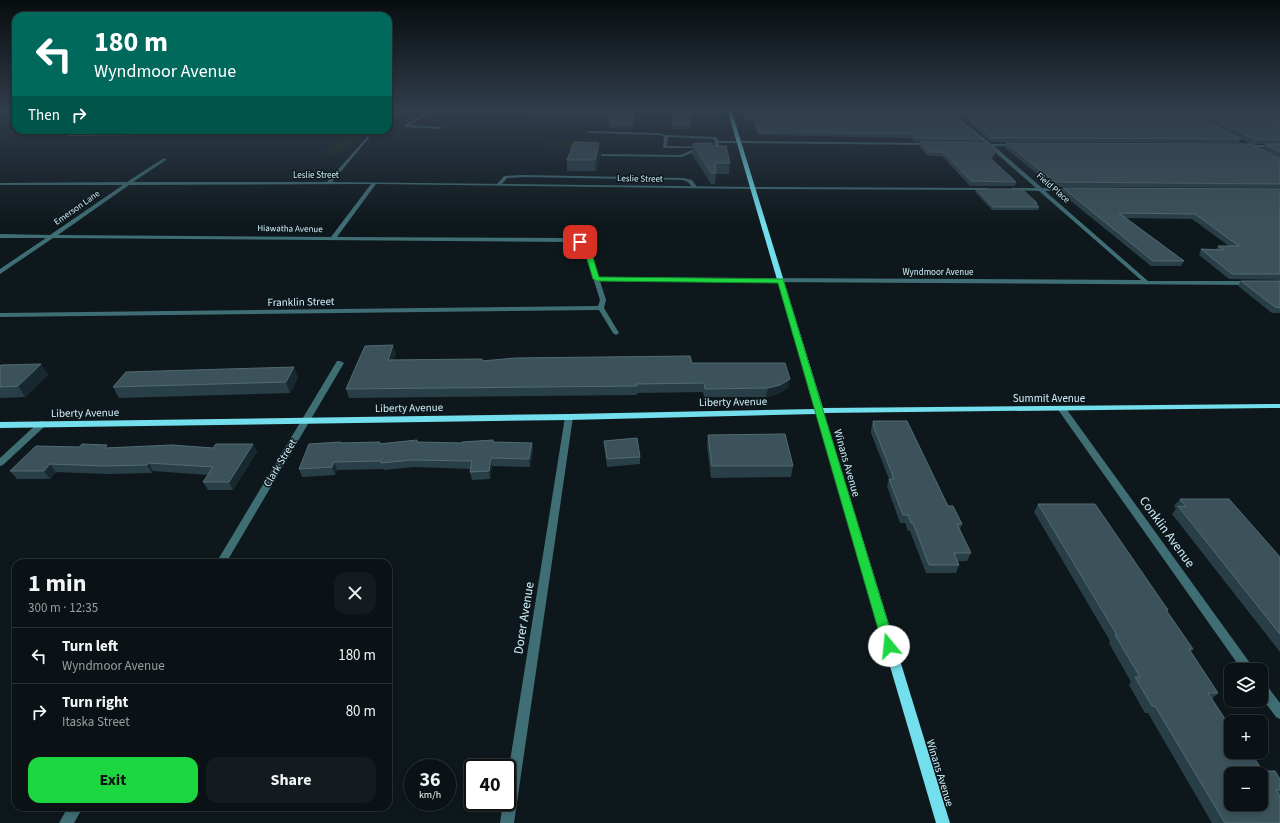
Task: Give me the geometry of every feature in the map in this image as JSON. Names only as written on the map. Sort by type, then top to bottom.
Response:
[{"type":"street","points":[[328,183],[359,147]]},
{"type":"street","points":[[603,155],[682,156],[702,147]]},
{"type":"street","name":"Winans Avenue","points":[[742,147],[943,823]]},
{"type":"street","name":"Field Place","points":[[993,147],[1146,282]]},
{"type":"street","points":[[1254,147],[1262,152]]},
{"type":"street","name":"Emerson Lane","points":[[0,272],[164,160]]},
{"type":"street","points":[[499,184],[506,177],[524,176],[683,180],[690,181],[695,188]]},
{"type":"street","points":[[333,238],[375,183]]},
{"type":"street","name":"Leslie Street","points":[[0,184],[375,183],[695,188],[996,189]]},
{"type":"street","points":[[1004,189],[1081,190]]},
{"type":"street","name":"Hiawatha Avenue","points":[[0,236],[567,240],[580,242],[587,248],[597,279]]},
{"type":"street","points":[[597,279],[603,300],[601,308],[616,333]]},
{"type":"street","name":"Wyndmoor Avenue","points":[[597,279],[1258,283]]},
{"type":"street","name":"Franklin Street","points":[[0,315],[601,308]]},
{"type":"street","name":"Clark Street","points":[[223,559],[340,363]]},
{"type":"street","name":"Summit Avenue","points":[[819,411],[1280,406]]},
{"type":"street","name":"Conklin Avenue","points":[[1062,409],[1244,663]]},
{"type":"street","name":"Liberty Avenue","points":[[0,425],[569,417],[819,411]]},
{"type":"street","name":"Dorer Avenue","points":[[507,823],[569,417]]},
{"type":"street","points":[[0,463],[42,424]]},
{"type":"street","points":[[1268,697],[1280,713]]},
{"type":"street","points":[[66,823],[74,811]]},
{"type":"green space","points":[[332,147],[347,147],[335,156],[323,154]]},
{"type":"green space","points":[[548,147],[599,147],[599,148]]},
{"type":"building","points":[[572,147],[598,147],[595,160],[567,160]]},
{"type":"building","points":[[695,147],[726,147],[730,163],[715,163],[716,173],[711,173]]},
{"type":"building","points":[[925,147],[994,147],[997,150],[990,158],[1016,182],[971,181],[943,152],[929,152]]},
{"type":"building","points":[[1012,147],[1259,147],[1280,158],[1280,184],[1055,182]]},
{"type":"building","points":[[1271,147],[1280,147],[1280,152]]},
{"type":"building","points":[[1063,188],[1280,189],[1280,274],[1232,274],[1201,249],[1224,250],[1218,246],[1239,246],[1195,214],[1119,213],[1184,261],[1153,261]]},
{"type":"building","points":[[976,189],[1022,189],[1037,203],[1035,203],[1039,207],[993,207]]},
{"type":"building","points":[[1241,281],[1280,281],[1280,308],[1275,307]]},
{"type":"building","points":[[393,345],[388,360],[482,359],[482,361],[515,358],[690,356],[692,363],[785,363],[790,379],[780,385],[768,388],[705,389],[704,383],[636,384],[637,386],[346,389],[365,346]]},
{"type":"building","points":[[41,364],[18,386],[0,387],[1,365]]},
{"type":"building","points":[[294,367],[286,382],[113,387],[126,372]]},
{"type":"building","points":[[873,421],[907,421],[948,506],[953,506],[962,524],[957,524],[971,553],[954,553],[959,565],[929,565],[913,523],[911,523],[908,515],[903,515],[889,479],[894,479],[873,425]]},
{"type":"building","points":[[785,434],[793,466],[712,466],[708,435]]},
{"type":"building","points":[[637,438],[640,457],[607,459],[604,441]]},
{"type":"building","points":[[417,440],[417,442],[462,443],[493,440],[493,442],[532,443],[529,459],[491,458],[489,471],[470,472],[472,461],[412,460],[381,463],[381,461],[334,462],[332,467],[299,469],[309,444],[380,442],[379,444]]},
{"type":"building","points":[[82,444],[107,445],[105,448],[172,445],[213,448],[216,444],[253,444],[229,482],[203,482],[213,467],[149,463],[147,465],[103,466],[50,464],[44,471],[10,471],[36,446],[79,447]]},
{"type":"building","points":[[1180,499],[1229,499],[1280,557],[1280,634],[1178,506],[1186,507]]},
{"type":"building","points":[[1038,504],[1095,504],[1168,610],[1166,610],[1193,649],[1189,649],[1218,693],[1208,693],[1224,717],[1224,759],[1255,759],[1260,767],[1224,767],[1224,811],[1268,811],[1268,771],[1275,771],[1280,779],[1280,790],[1276,790],[1280,796],[1280,823],[1225,823],[1155,706],[1152,706],[1135,677],[1140,677],[1115,635],[1117,635]]},
{"type":"route","points":[[580,242],[587,248],[597,279],[781,281],[889,646]]}]
